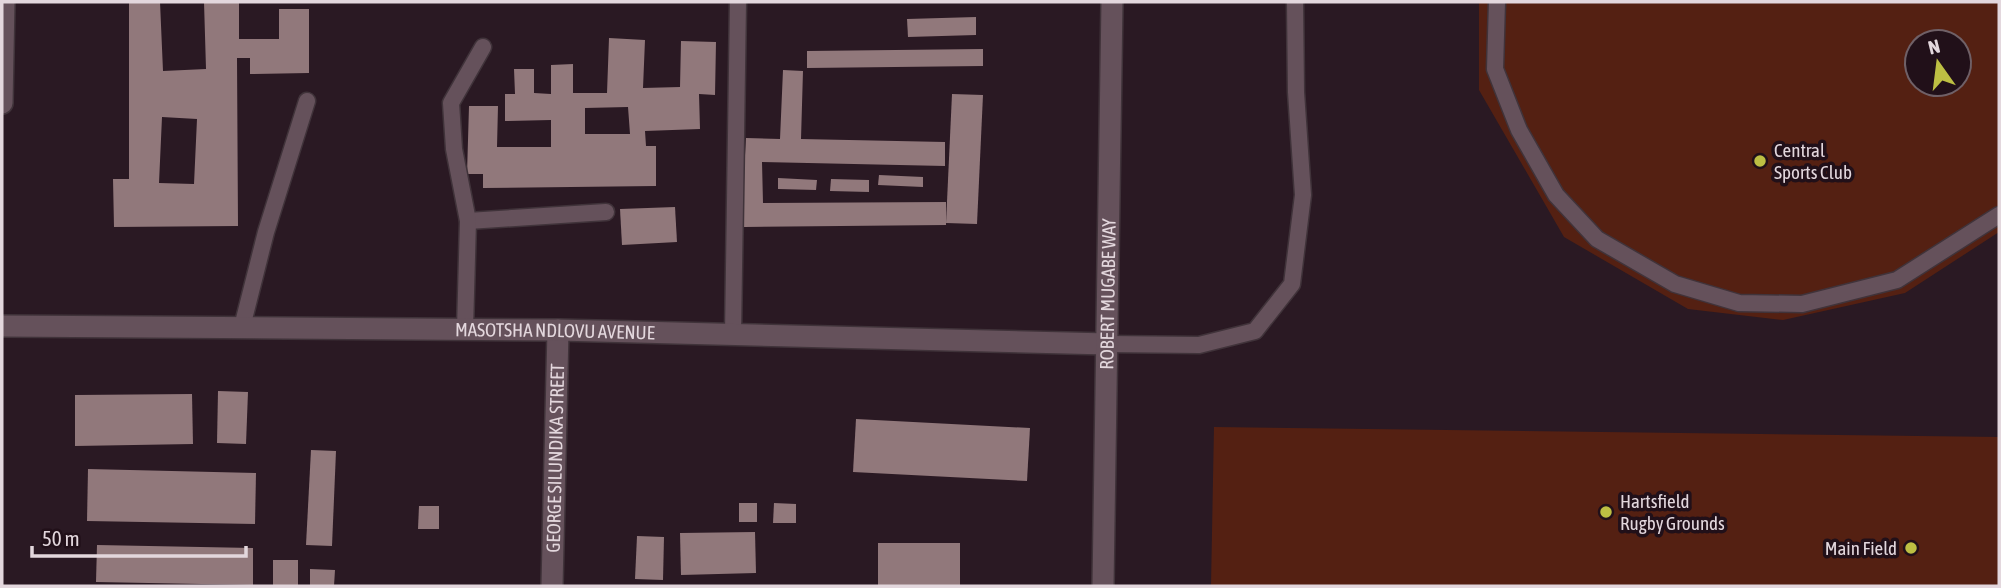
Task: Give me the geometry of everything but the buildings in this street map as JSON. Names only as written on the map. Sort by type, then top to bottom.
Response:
[{"type":"street","points":[[2,103],[4,2]]},
{"type":"street","name":"ROBERT MUGABE WAY","points":[[1103,586],[1112,2]]},
{"type":"street","name":"MASOTSHA NDLOVU AVENUE","points":[[2,326],[558,330],[1108,344]]},
{"type":"street","name":"GEORGE SILUNDIKA STREET","points":[[552,586],[558,330]]},
{"type":"lane","points":[[733,334],[738,2]]},
{"type":"lane","points":[[1108,344],[1199,345],[1255,331],[1292,284],[1303,195],[1296,92],[1295,2]]},
{"type":"lane","points":[[1497,2],[1495,69],[1519,130],[1556,195],[1597,239],[1675,284],[1739,303],[1802,304],[1897,280],[1999,215]]},
{"type":"lane","points":[[465,329],[468,221],[454,149],[451,103],[483,47]]},
{"type":"lane","points":[[242,327],[265,232],[307,101]]},
{"type":"lane","points":[[468,221],[606,212]]},
{"type":"shaded area","name":"Central Sports Club","points":[[1479,2],[1999,2],[1999,232],[1905,293],[1783,320],[1688,309],[1564,237],[1479,90]]},
{"type":"shaded area","name":"Hartsfield Rugby Grounds","points":[[1214,427],[1999,437],[1999,586],[1211,586]]},
{"type":"place","name":"Central Sports Club","points":[[1760,161]]},
{"type":"place","name":"Hartsfield Rugby Grounds","points":[[1606,512]]},
{"type":"place","name":"Main Field","points":[[1911,548]]}]
